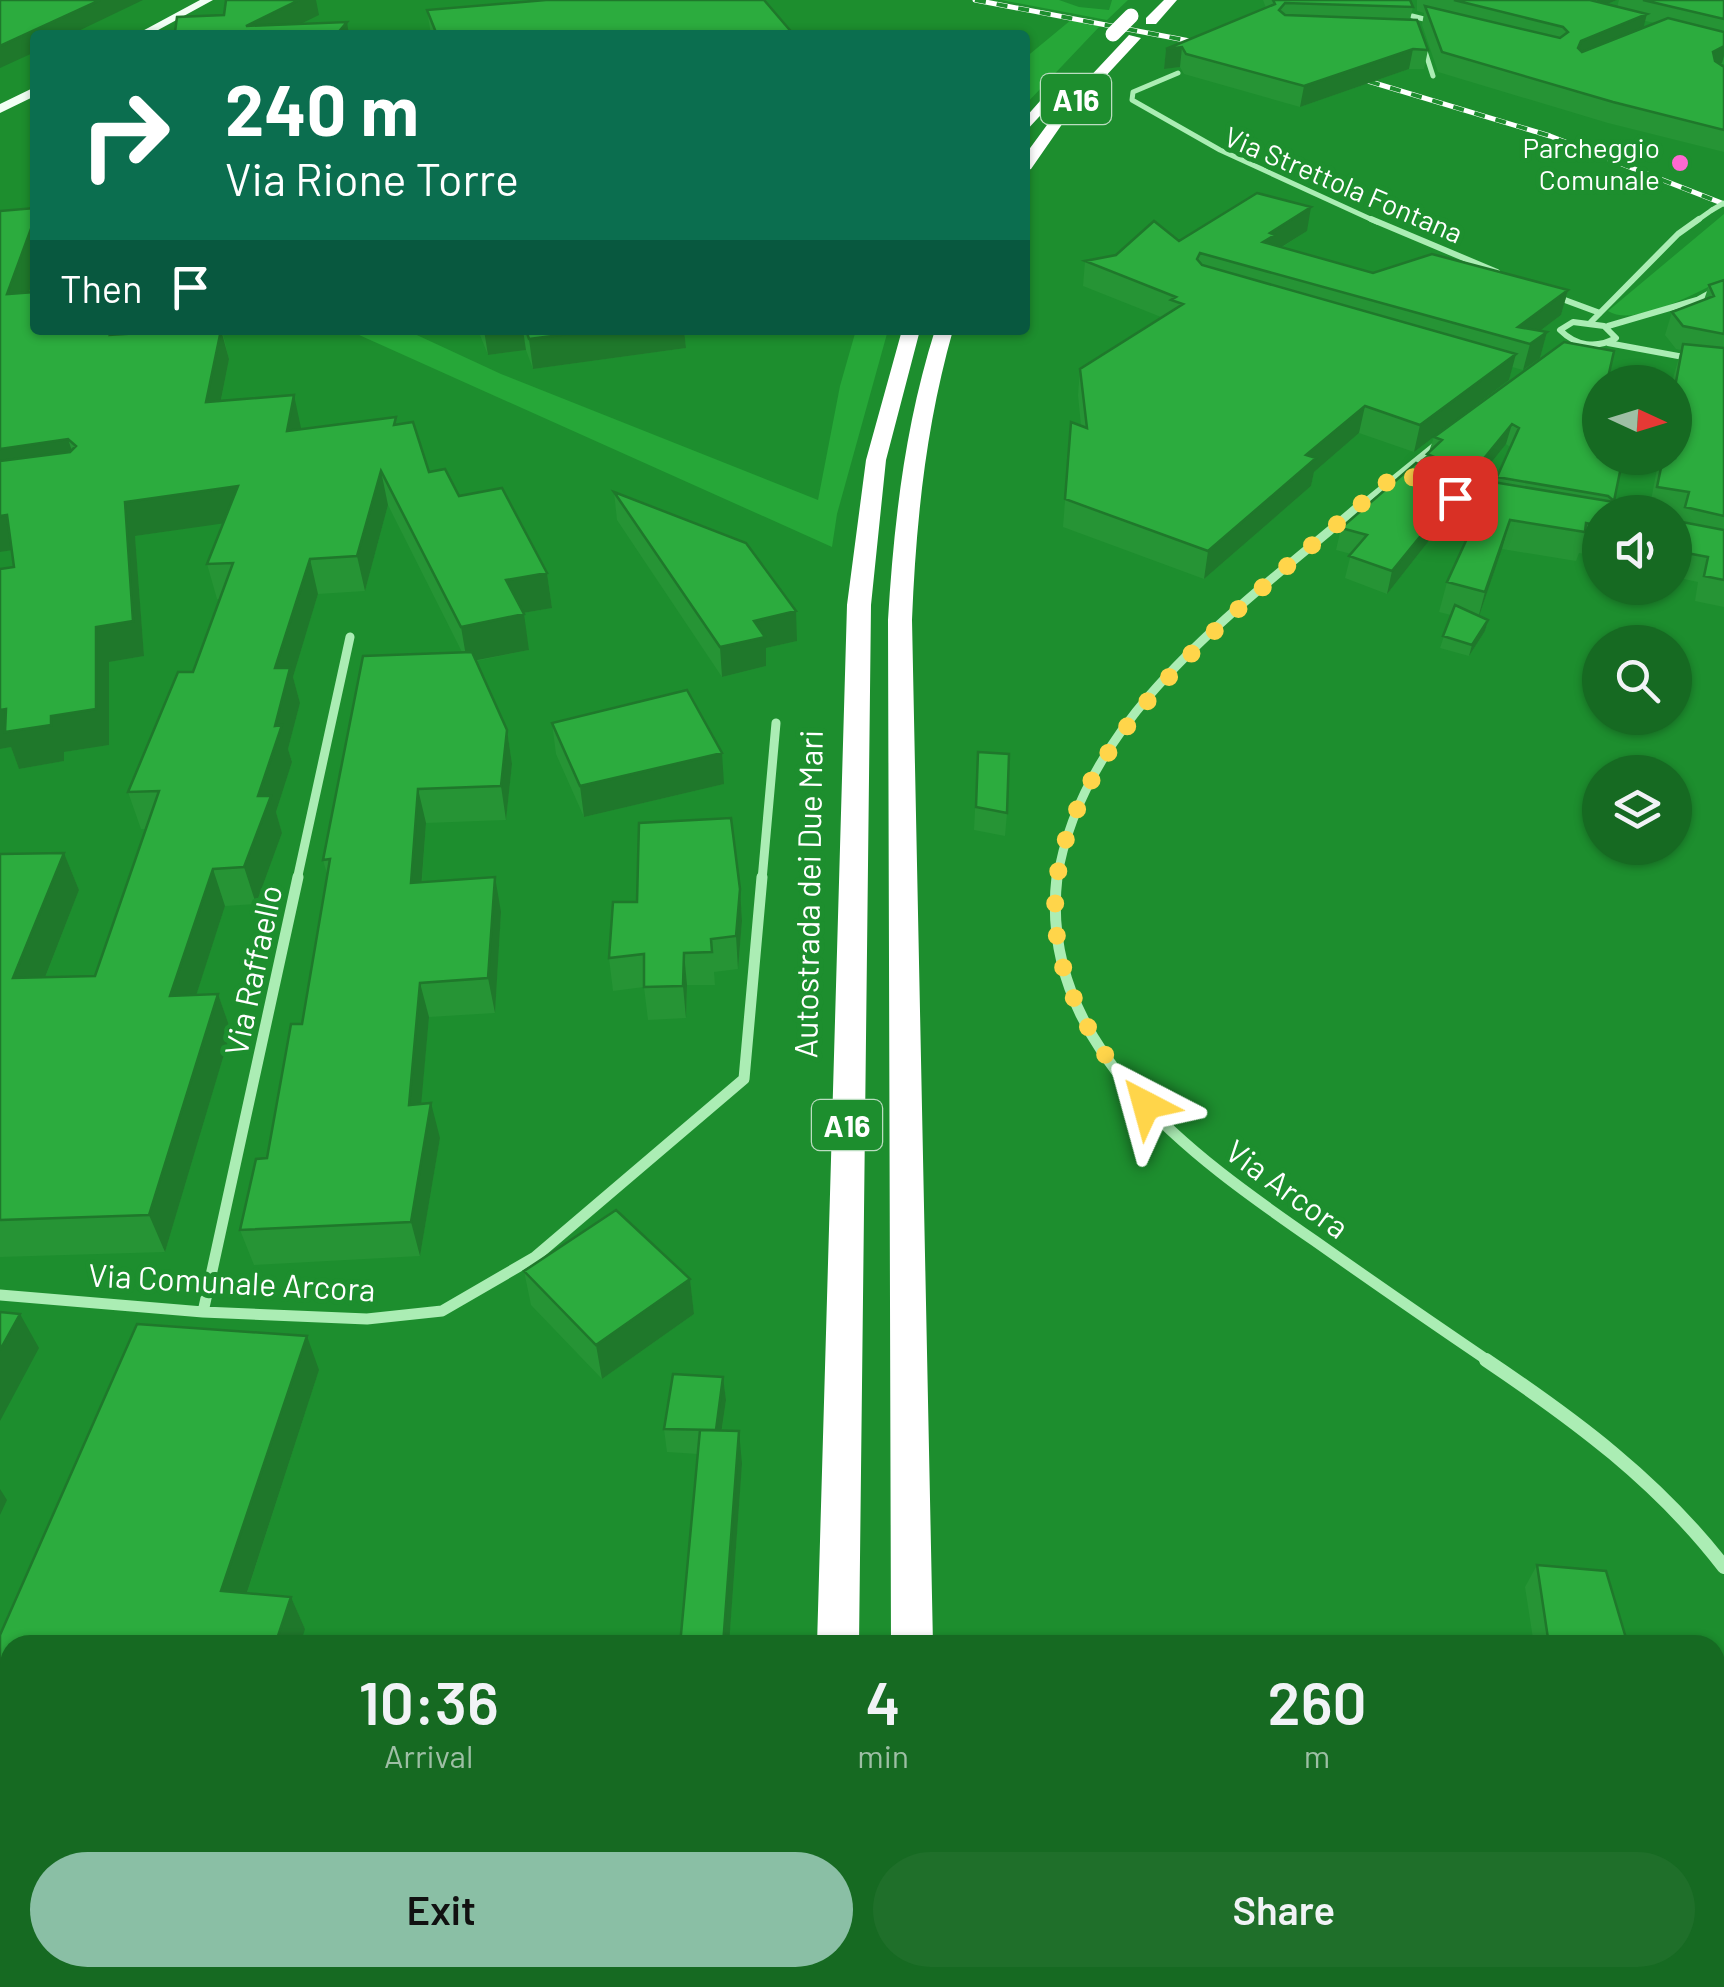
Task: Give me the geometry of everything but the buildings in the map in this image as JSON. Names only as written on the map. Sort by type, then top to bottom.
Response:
[{"type":"highway","name":"A16","points":[[1030,159],[1060,117],[1171,0]]},
{"type":"highway","name":"A16","points":[[1101,46],[1135,12]]},
{"type":"highway","name":"A16","points":[[1030,121],[1077,69]]},
{"type":"highway","name":"Autostrada dei Due Mari","points":[[838,1635],[859,605],[866,526],[880,444],[910,335]]},
{"type":"highway","name":"A16","points":[[912,1635],[900,620],[903,541],[926,395],[943,335]]},
{"type":"main road","points":[[151,30],[208,0]]},
{"type":"main road","points":[[0,109],[30,94]]},
{"type":"street","points":[[1407,2],[1434,76]]},
{"type":"street","points":[[1412,16],[1448,25]]},
{"type":"street","name":"Via Strettola Fontana","points":[[1178,73],[1133,92],[1132,100],[1197,142],[1248,168],[1500,274]]},
{"type":"street","points":[[1591,322],[1678,234],[1724,203]]},
{"type":"street","points":[[1606,327],[1697,300],[1724,285]]},
{"type":"street","points":[[1550,294],[1600,313]]},
{"type":"street","points":[[1608,343],[1616,334],[1606,327],[1591,322],[1562,326],[1562,334],[1574,341],[1608,343],[1705,361]]},
{"type":"street","points":[[1562,350],[1574,341]]},
{"type":"street","name":"Via Arcora","points":[[1447,436],[1400,471],[1208,638],[1139,713],[1094,770],[1067,827],[1056,881],[1056,933],[1072,1001],[1126,1083],[1188,1149],[1286,1222],[1607,1444],[1704,1538],[1724,1567]]},
{"type":"street","points":[[1400,471],[1414,478]]},
{"type":"street","points":[[1441,491],[1455,498],[1509,508]]},
{"type":"street","name":"Via Raffaello","points":[[203,1312],[350,638]]},
{"type":"street","name":"Via Comunale Arcora","points":[[0,1295],[203,1312],[368,1319],[442,1310],[535,1257],[744,1079],[776,724]]},
{"type":"green space","points":[[1001,0],[1059,0],[1109,10],[1112,0],[1128,0],[1107,20]]},
{"type":"green space","points":[[1071,20],[1100,26],[1030,100],[1030,54]]},
{"type":"green space","points":[[1724,214],[1724,279],[1649,312],[1620,315],[1608,311]]},
{"type":"green space","points":[[359,335],[417,335],[501,374],[818,500],[840,386],[855,335],[887,335],[837,514],[832,547]]},
{"type":"railway","points":[[975,0],[1216,46]]},
{"type":"railway","points":[[1348,75],[1550,136],[1724,204]]},
{"type":"place","name":"Parcheggio Comunale","points":[[1680,163]]},
{"type":"route","points":[[1146,1105],[1126,1083],[1072,1001],[1056,933],[1056,881],[1067,827],[1094,770],[1139,713],[1208,638],[1400,471],[1455,498]]}]
